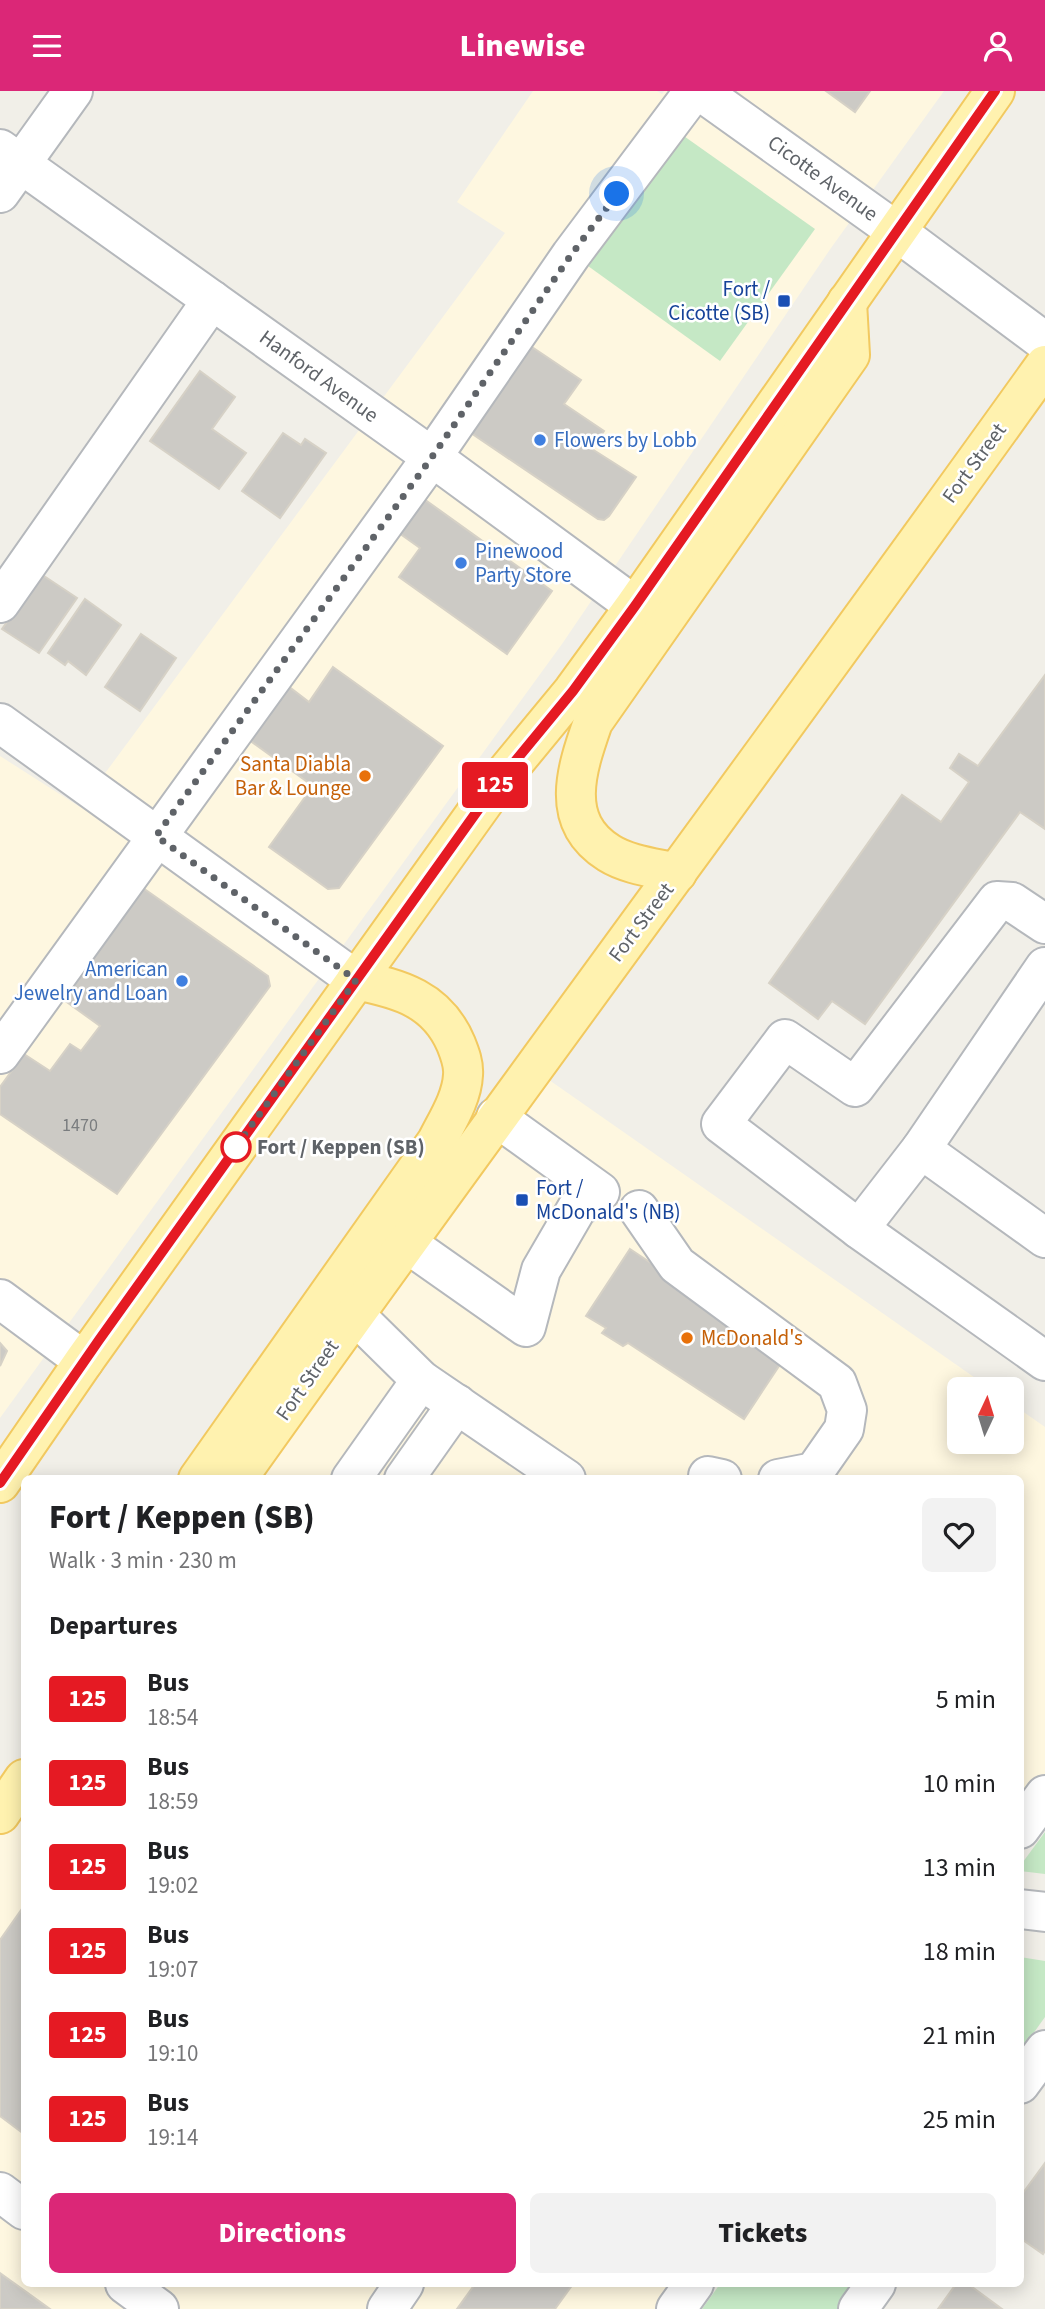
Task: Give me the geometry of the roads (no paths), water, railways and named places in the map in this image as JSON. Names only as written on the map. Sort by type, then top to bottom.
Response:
[{"type":"main road","points":[[0,1483],[84,1361],[498,782],[573,691],[635,606],[995,91]]},
{"type":"main road","points":[[677,873],[611,854],[588,836],[576,809],[577,767],[593,722],[850,355],[846,302]]},
{"type":"main road","name":"Fort Street","points":[[240,1475],[405,1242],[677,873],[1045,365]]},
{"type":"main road","points":[[201,1475],[437,1141],[459,1095],[463,1076],[462,1059],[449,1028],[426,1003],[391,987],[356,980]]},
{"type":"street","points":[[7,169],[73,91]]},
{"type":"street","points":[[0,1054],[432,457],[571,255],[694,91]]},
{"type":"street","name":"Cicotte Avenue","points":[[701,91],[1045,342]]},
{"type":"street","name":"Hanford Avenue","points":[[7,169],[212,300],[635,606]]},
{"type":"street","points":[[0,603],[212,300]]},
{"type":"street","points":[[0,723],[356,980]]},
{"type":"street","points":[[1045,924],[1012,902],[997,901],[855,1087],[785,1038],[721,1123],[859,1229],[1045,1361]]},
{"type":"street","points":[[859,1229],[921,1149],[1045,967]]},
{"type":"street","points":[[405,1242],[526,1327],[541,1270],[577,1209],[600,1192],[496,1117]]},
{"type":"street","points":[[921,1149],[1045,1238]]},
{"type":"street","points":[[639,1210],[677,1265],[837,1383],[847,1410],[845,1429],[814,1472],[799,1475]]},
{"type":"street","points":[[0,1299],[84,1361]]},
{"type":"street","points":[[354,1314],[422,1380],[457,1404],[517,1465],[552,1475]]},
{"type":"street","points":[[354,1475],[422,1380]]},
{"type":"street","points":[[407,1475],[457,1404]]},
{"type":"street","points":[[1024,1824],[1045,1795]]},
{"type":"street","points":[[1024,1909],[1045,1912]]},
{"type":"street","points":[[1024,2079],[1045,2050]]},
{"type":"street","points":[[0,2192],[21,2208]]},
{"type":"street","points":[[129,2287],[159,2309]]},
{"type":"street","points":[[387,2309],[402,2287]]},
{"type":"street","points":[[858,2309],[874,2287]]},
{"type":"place","name":"Fort / Cicotte (SB)","points":[[784,301]]},
{"type":"place","name":"Flowers by Lobb","points":[[540,440]]},
{"type":"place","name":"Pinewood Party Store","points":[[461,563]]},
{"type":"place","name":"Santa Diabla Bar & Lounge","points":[[365,776]]},
{"type":"place","name":"American Jewelry and Loan","points":[[182,981]]},
{"type":"place","name":"Fort / Keppen (SB)","points":[[236,1147]]},
{"type":"place","name":"Fort / McDonald's (NB)","points":[[522,1200]]},
{"type":"place","name":"McDonald's","points":[[687,1338]]}]
